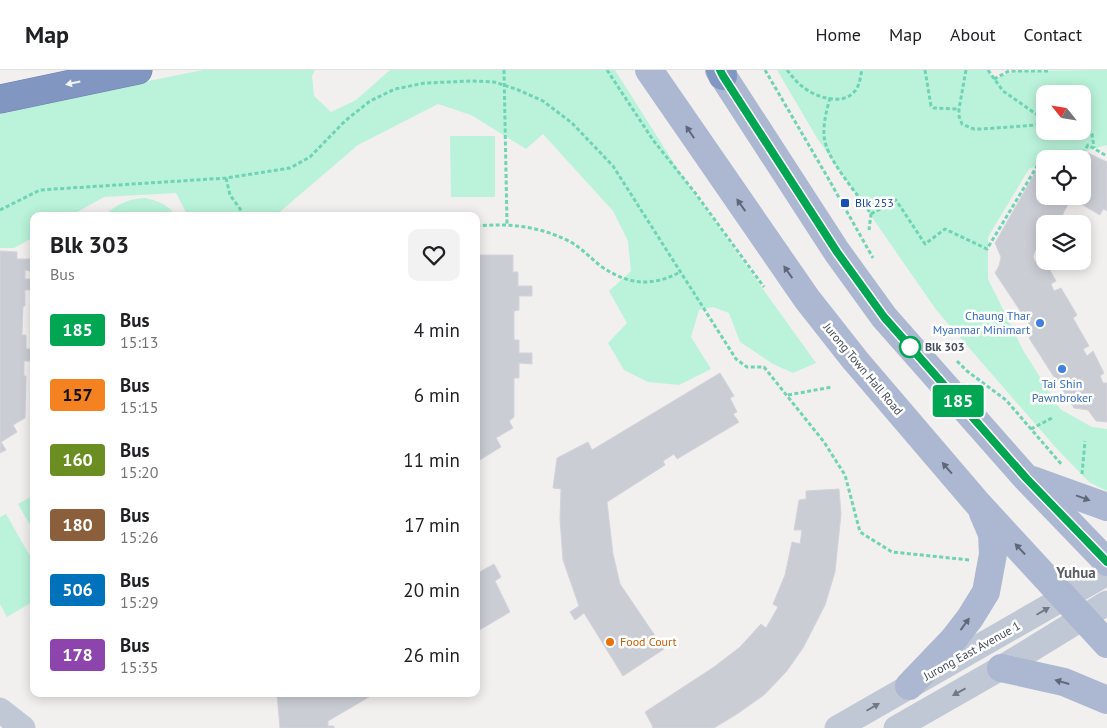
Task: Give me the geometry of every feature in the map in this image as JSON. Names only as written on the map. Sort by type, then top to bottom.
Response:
[{"type":"highway","points":[[0,99],[138,70]]},
{"type":"main road","name":"Jurong Town Hall Road","points":[[649,70],[807,299],[855,360],[979,505],[1107,644]]},
{"type":"main road","points":[[721,72],[837,252],[884,317],[1026,478],[1107,562]]},
{"type":"main road","points":[[1026,478],[1107,507]]},
{"type":"main road","points":[[909,686],[953,640],[970,618],[986,592],[993,554],[992,534],[979,505]]},
{"type":"main road","points":[[1002,668],[1064,682],[1107,700]]},
{"type":"street","name":"Jurong East Avenue 1","points":[[837,728],[1107,573]]},
{"type":"street","points":[[896,728],[1002,668],[1107,603]]},
{"type":"street","points":[[0,710],[23,728]]},
{"type":"path","points":[[504,70],[507,224]]},
{"type":"path","points":[[607,70],[653,140],[696,194],[764,287]]},
{"type":"path","points":[[765,70],[875,263]]},
{"type":"path","points":[[787,70],[803,87],[815,94],[830,98],[844,98],[852,94],[858,86],[862,70]]},
{"type":"path","points":[[925,70],[931,106],[934,108],[959,109]]},
{"type":"path","points":[[966,70],[959,109],[962,124],[974,129],[1036,125]]},
{"type":"path","points":[[988,70],[1003,91],[1036,114]]},
{"type":"path","points":[[994,79],[1009,71],[1049,71]]},
{"type":"path","points":[[0,210],[40,190],[226,178],[290,168],[310,157],[345,121],[370,102],[394,89],[425,83],[472,81],[494,82],[504,85],[543,101],[572,123],[613,166],[736,359],[747,367],[764,367],[824,442],[845,475],[860,532],[892,552],[970,560]]},
{"type":"path","points":[[830,98],[825,118],[825,144],[845,179],[871,214],[869,230]]},
{"type":"path","points":[[1091,132],[1094,149]]},
{"type":"path","points":[[1085,150],[1088,145],[1107,156]]},
{"type":"path","points":[[871,214],[896,200],[925,244],[945,229],[987,249],[1036,168]]},
{"type":"path","points":[[226,178],[230,195],[242,212]]},
{"type":"path","points":[[480,226],[507,224],[536,229],[570,242],[582,249],[602,267],[636,282],[654,282],[670,278],[680,272]]},
{"type":"path","points":[[954,359],[1006,400],[1067,471]]},
{"type":"path","points":[[788,395],[832,387]]},
{"type":"path","points":[[1031,429],[1052,418]]},
{"type":"path","points":[[1082,482],[1085,441]]},
{"type":"green space","points":[[203,70],[315,70],[312,76],[314,96],[331,112],[356,100],[390,70],[615,70],[684,179],[816,363],[793,373],[773,364],[740,342],[729,313],[713,307],[699,310],[691,337],[711,369],[679,385],[648,382],[624,370],[608,343],[627,323],[609,291],[631,271],[628,241],[613,211],[543,134],[526,149],[471,115],[438,104],[358,145],[280,212],[186,212],[176,193],[104,197],[77,212],[30,212],[30,239],[14,248],[0,248],[0,111]]},
{"type":"green space","points":[[777,70],[988,70],[994,79],[1015,71],[1107,70],[1107,145],[1090,150],[1036,150],[1036,166],[1029,169],[988,237],[988,279],[1023,350],[1060,409],[1092,427],[1107,429],[1107,491],[1089,482],[1057,449],[937,311],[817,138]]},
{"type":"green space","points":[[450,136],[495,136],[495,197],[451,197]]},
{"type":"green space","points":[[145,198],[163,204],[173,212],[108,212],[123,203]]},
{"type":"green space","points":[[30,497],[30,525],[18,504]]},
{"type":"green space","points":[[6,514],[30,556],[30,603],[7,617],[0,604],[0,517]]},
{"type":"building","points":[[1091,154],[1107,162],[1107,211],[1103,209],[1100,215],[1083,205],[1091,205]]},
{"type":"building","points":[[1036,171],[1036,205],[1068,205],[1062,215],[1036,215],[1036,250],[1033,257],[1036,262],[1036,270],[1050,270],[1056,281],[1051,284],[1054,291],[1061,288],[1077,315],[1073,318],[1089,346],[1083,349],[1087,356],[1093,351],[1104,373],[1100,376],[1103,383],[1107,383],[1107,422],[1096,421],[1088,410],[1074,408],[1029,338],[1033,330],[995,273],[1001,257],[995,243]]},
{"type":"building","points":[[0,251],[17,252],[17,259],[30,259],[30,271],[25,270],[25,279],[30,279],[30,290],[25,290],[22,335],[26,335],[26,349],[30,349],[30,361],[24,361],[24,376],[26,376],[25,418],[13,425],[17,432],[1,442],[6,450],[0,453]]},
{"type":"building","points":[[480,255],[513,255],[513,272],[518,272],[518,286],[532,286],[532,296],[519,296],[519,310],[514,311],[514,340],[519,340],[519,353],[532,353],[532,364],[519,363],[519,378],[514,378],[514,417],[509,421],[513,428],[496,438],[501,447],[480,460]]},
{"type":"building","points":[[720,373],[734,396],[730,398],[737,412],[733,414],[739,422],[677,459],[674,454],[663,461],[665,465],[607,502],[613,554],[620,584],[664,649],[623,676],[584,613],[575,620],[570,612],[579,606],[563,560],[560,519],[561,489],[553,488],[557,458],[588,442],[592,450]]},
{"type":"building","points":[[839,489],[841,514],[835,572],[825,605],[803,648],[786,672],[764,695],[714,728],[652,728],[645,712],[714,667],[740,647],[761,624],[766,628],[778,607],[773,604],[785,575],[792,542],[800,544],[802,530],[794,530],[799,500],[806,499],[806,491]]},
{"type":"building","points":[[494,564],[501,577],[495,581],[510,612],[480,630],[480,572]]},
{"type":"building","points":[[277,697],[369,697],[328,721],[328,726],[334,726],[334,728],[280,728]]},
{"type":"bus line","name":"185","points":[[720,70],[837,252],[884,317],[1026,478],[1107,562]]},
{"type":"place","name":"Blk 253","points":[[845,203]]},
{"type":"place","name":"Chaung Thar Myanmar Minimart","points":[[1040,323]]},
{"type":"place","name":"Blk 303","points":[[910,347]]},
{"type":"place","name":"Tai Shin Pawnbroker","points":[[1062,369]]},
{"type":"place","name":"Food Court","points":[[610,642]]},
{"type":"district","name":"Yuhua","points":[[1076,573]]}]
